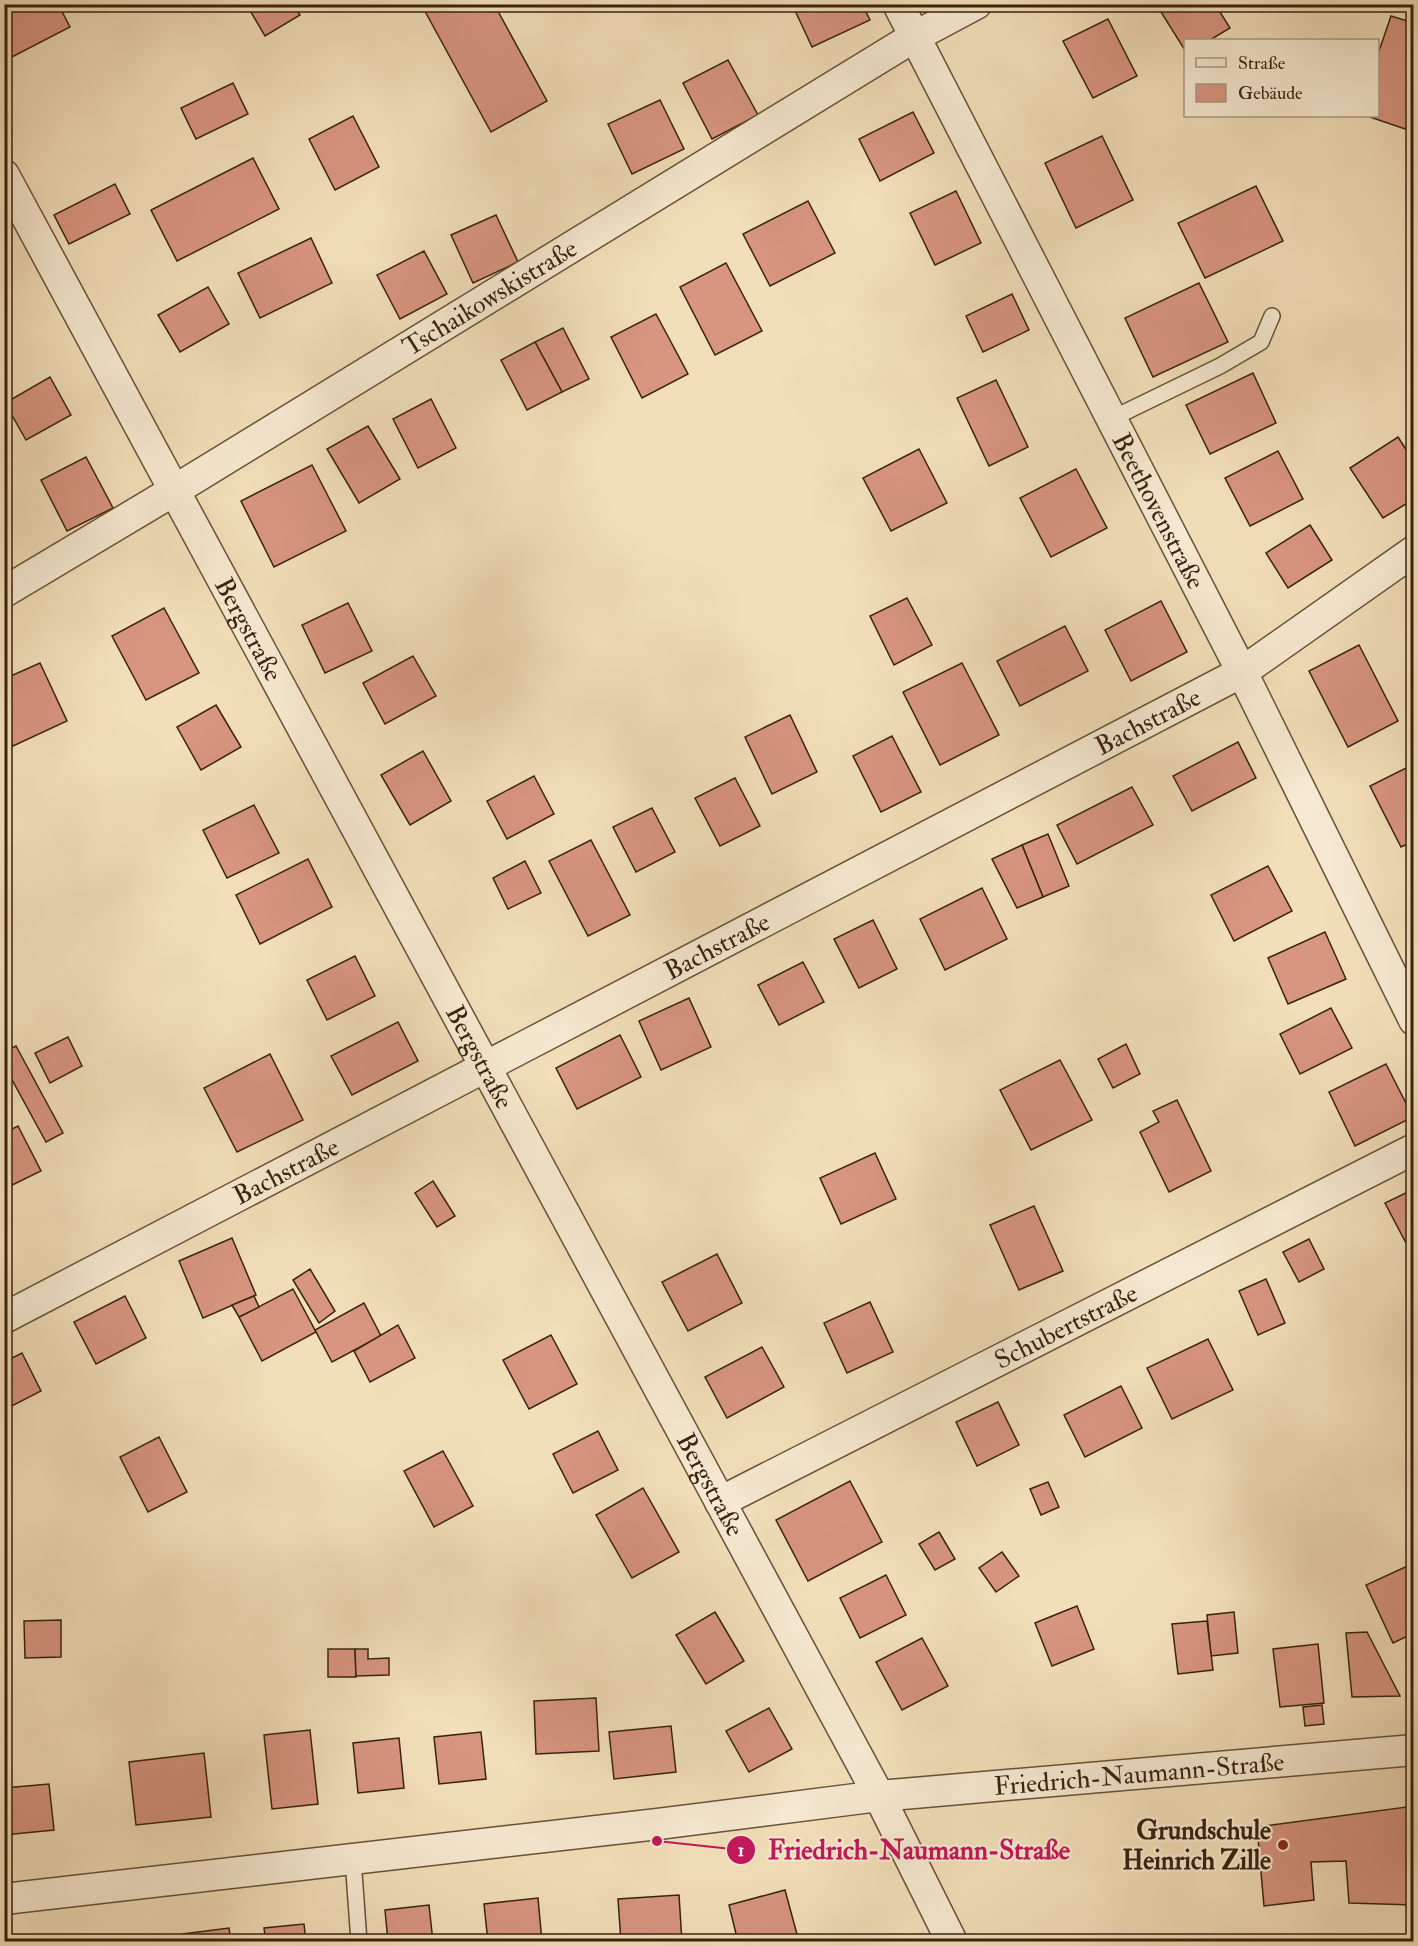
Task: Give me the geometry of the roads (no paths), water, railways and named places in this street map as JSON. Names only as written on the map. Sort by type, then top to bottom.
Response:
[{"type":"street","name":"Beethovenstraße","points":[[898,4],[1242,672],[1413,1020]]},
{"type":"street","name":"Tschaikowskistraße","points":[[4,592],[175,490],[914,37],[976,4]]},
{"type":"street","name":"Bergstraße","points":[[4,175],[879,1796],[952,1941]]},
{"type":"street","name":"Bachstraße","points":[[4,1318],[1242,672],[1413,551]]},
{"type":"street","name":"Schubertstraße","points":[[720,1502],[1413,1149]]},
{"type":"street","name":"Friedrich-Naumann-Straße","points":[[4,1899],[658,1824],[879,1796],[1413,1750]]},
{"type":"lane","points":[[1111,419],[1220,366],[1261,342],[1272,316]]},
{"type":"lane","points":[[352,1859],[360,1941]]},
{"type":"place","name":"Friedrich-Naumann-Straße","points":[[657,1841]]},
{"type":"place","name":"Grundschule Heinrich Zille","points":[[1283,1845]]}]
